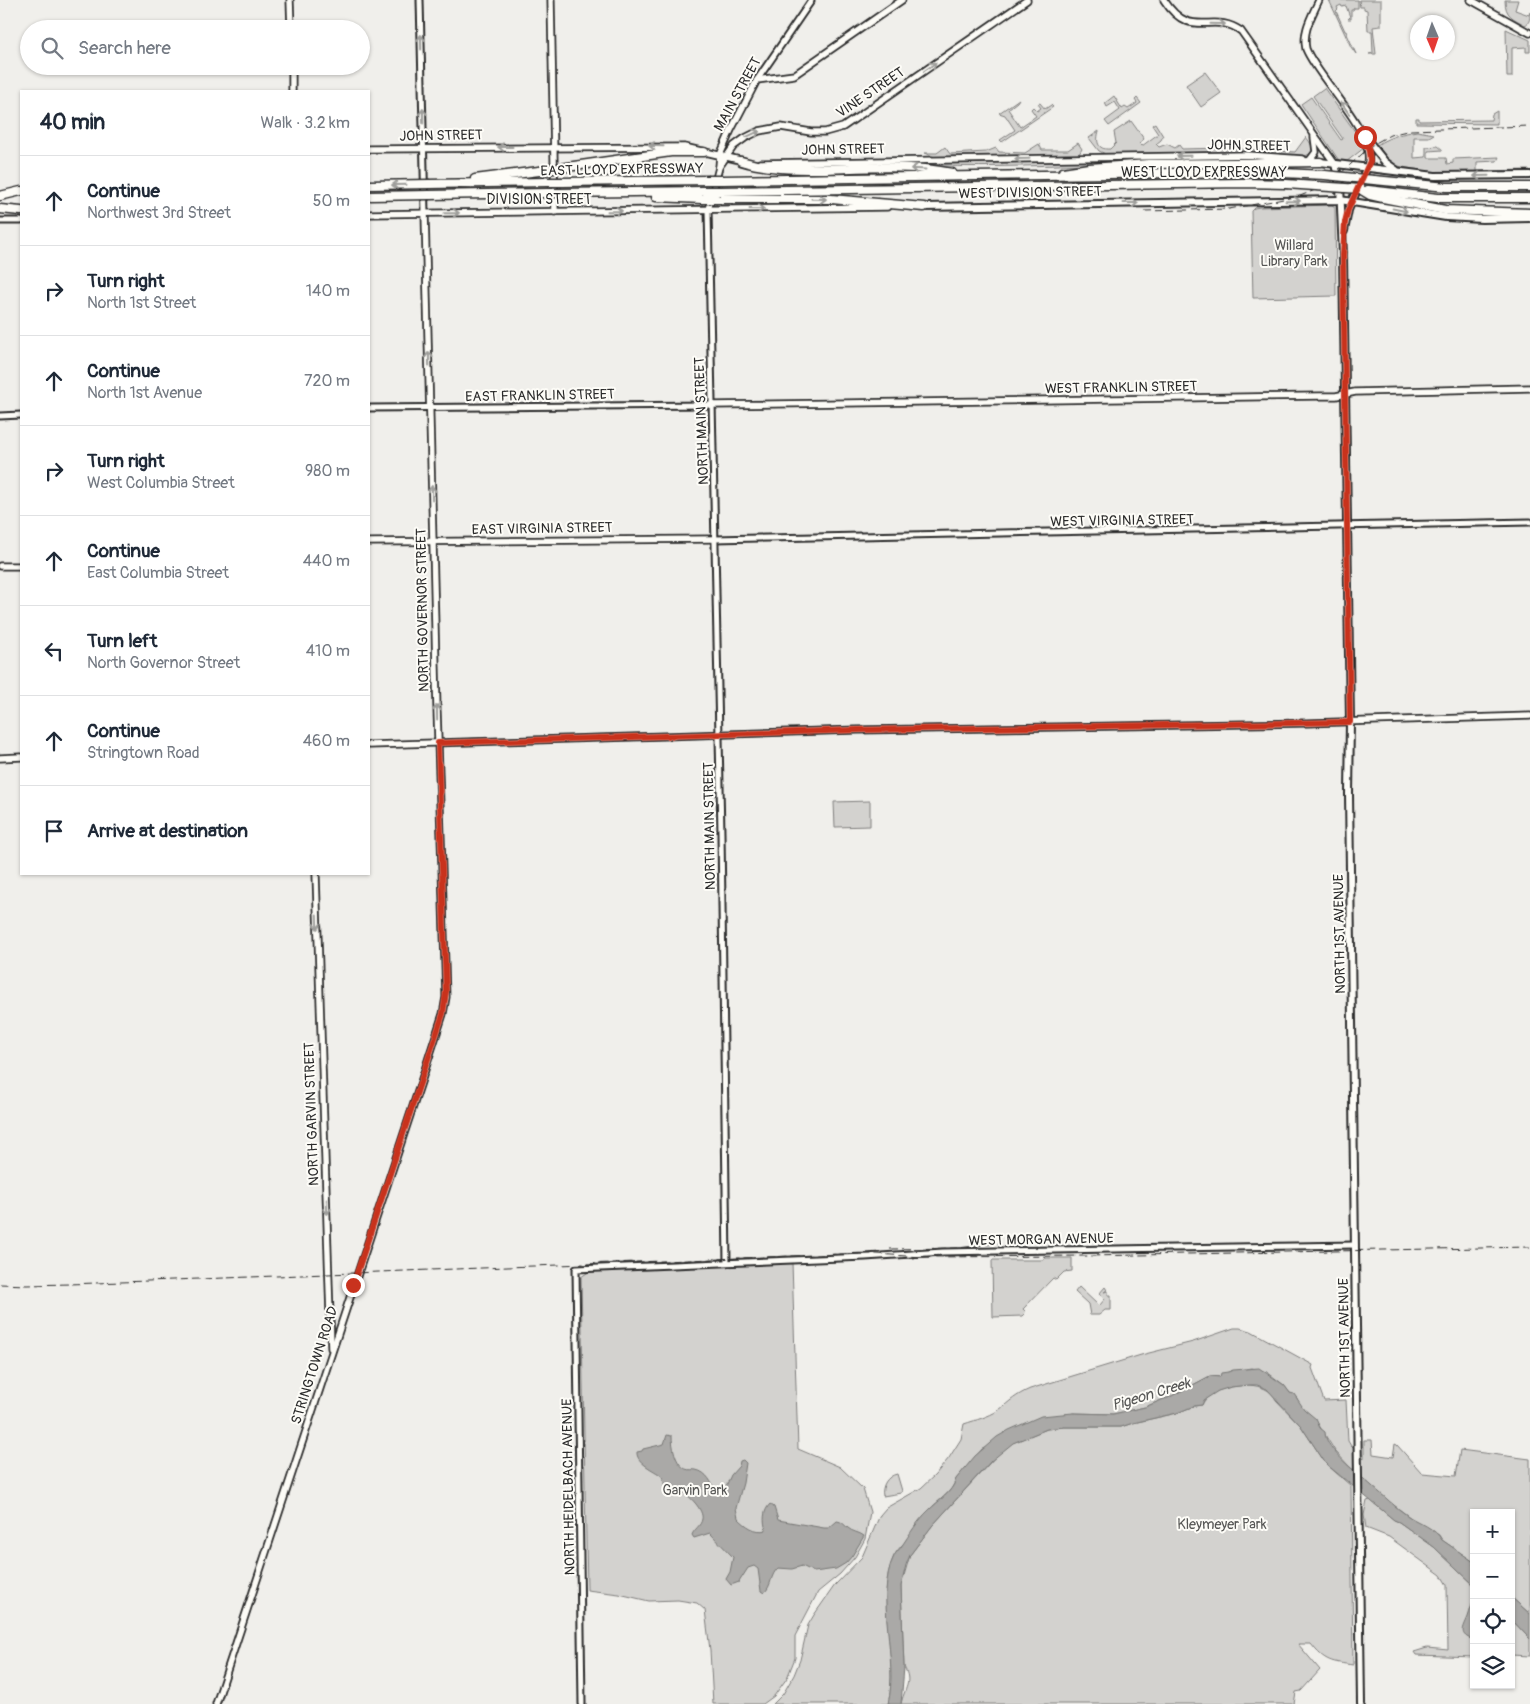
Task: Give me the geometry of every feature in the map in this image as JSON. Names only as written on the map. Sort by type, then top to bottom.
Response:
[{"type":"highway","points":[[434,184],[671,152],[704,152]]},
{"type":"highway","points":[[741,161],[758,166],[780,168],[931,170],[966,177],[1044,176],[1158,164],[1320,162]]},
{"type":"highway","name":"WEST LLOYD EXPRESSWAY","points":[[1102,171],[1284,173],[1325,175],[1447,187],[1530,187]]},
{"type":"highway","name":"EAST LLOYD EXPRESSWAY","points":[[370,185],[966,177]]},
{"type":"highway","name":"WEST LLOYD EXPRESSWAY","points":[[876,188],[1242,183],[1360,189],[1438,198],[1530,198]]},
{"type":"highway","name":"EAST LLOYD EXPRESSWAY","points":[[370,196],[548,193],[719,195],[876,188]]},
{"type":"highway","points":[[1360,189],[1370,195],[1383,198],[1456,211],[1530,213]]},
{"type":"highway","points":[[0,196],[20,191]]},
{"type":"highway","points":[[0,196],[20,195]]},
{"type":"highway","points":[[719,195],[832,199],[924,207]]},
{"type":"highway","points":[[0,208],[20,206]]},
{"type":"highway","points":[[0,208],[20,212]]},
{"type":"main road","points":[[290,0],[291,20]]},
{"type":"main road","points":[[551,0],[555,212]]},
{"type":"main road","points":[[757,80],[794,75],[902,0]]},
{"type":"main road","name":"VINE STREET","points":[[719,167],[741,141],[765,129],[781,127],[825,132],[842,127],[1027,0]]},
{"type":"main road","points":[[1164,0],[1172,13],[1190,23],[1223,24],[1241,31],[1335,164]]},
{"type":"main road","points":[[1319,0],[1306,31],[1306,49],[1365,137],[1385,162],[1399,172]]},
{"type":"main road","points":[[1471,0],[1530,33]]},
{"type":"main road","points":[[292,75],[292,90]]},
{"type":"main road","name":"MAIN STREET","points":[[708,210],[719,167],[720,155],[757,80]]},
{"type":"main road","points":[[1310,160],[1316,149],[1314,135]]},
{"type":"main road","points":[[1343,255],[1345,222],[1370,156],[1365,137]]},
{"type":"main road","name":"JOHN STREET","points":[[370,148],[684,146],[741,161],[758,163],[1248,155],[1320,162]]},
{"type":"main road","points":[[1320,162],[1448,176],[1530,175]]},
{"type":"main road","name":"NORTH 1ST AVENUE","points":[[1335,164],[1340,185],[1343,255],[1350,722],[1349,794],[1360,1704]]},
{"type":"main road","name":"WEST DIVISION STREET","points":[[708,210],[1340,200],[1446,217],[1482,219],[1530,218]]},
{"type":"main road","name":"DIVISION STREET","points":[[370,214],[708,210]]},
{"type":"main road","name":"NORTH GOVERNOR STREET","points":[[425,213],[446,992],[444,1005]]},
{"type":"main road","name":"WEST FRANKLIN STREET","points":[[712,404],[1312,397],[1345,395],[1355,392],[1530,388]]},
{"type":"main road","name":"EAST VIRGINIA STREET","points":[[370,542],[715,539]]},
{"type":"main road","points":[[0,566],[20,566]]},
{"type":"main road","points":[[370,745],[857,730],[1350,722],[1530,716]]},
{"type":"main road","points":[[0,758],[20,757]]},
{"type":"main road","name":"NORTH GARVIN STREET","points":[[316,875],[331,1353]]},
{"type":"main road","name":"STRINGTOWN ROAD","points":[[216,1704],[422,1079],[444,1005]]},
{"type":"street","points":[[420,0],[425,213]]},
{"type":"street","name":"MAIN STREET","points":[[757,80],[811,1]]},
{"type":"street","name":"NORTH MAIN STREET","points":[[708,210],[719,734],[727,1262]]},
{"type":"street","points":[[0,221],[20,221]]},
{"type":"street","name":"EAST FRANKLIN STREET","points":[[370,408],[712,404]]},
{"type":"street","points":[[0,416],[20,416]]},
{"type":"street","name":"WEST VIRGINIA STREET","points":[[715,539],[1530,522]]},
{"type":"street","name":"WEST MORGAN AVENUE","points":[[576,1269],[958,1252],[1355,1246]]},
{"type":"street","name":"NORTH HEIDELBACH AVENUE","points":[[576,1269],[582,1704]]},
{"type":"green space","points":[[1329,0],[1358,0],[1358,8],[1351,10],[1351,19],[1348,19],[1350,17],[1346,6],[1342,7],[1341,5],[1337,7],[1336,11],[1345,31],[1348,32],[1347,34],[1356,54],[1351,47]]},
{"type":"green space","points":[[1359,0],[1381,0],[1381,26],[1373,27],[1376,54],[1369,54],[1373,53],[1372,31],[1368,31],[1367,10],[1364,7],[1360,7]]},
{"type":"green space","points":[[1505,0],[1518,0],[1515,10],[1529,15],[1530,12],[1527,24],[1525,25],[1510,16],[1506,10]]},
{"type":"green space","points":[[1506,29],[1530,40],[1530,52],[1526,52],[1526,47],[1512,48],[1512,77],[1507,77]]},
{"type":"green space","points":[[1205,72],[1221,93],[1201,107],[1186,85]]},
{"type":"green space","points":[[1324,88],[1361,140],[1364,148],[1346,162],[1340,162],[1301,104],[1311,97],[1341,140],[1343,139],[1313,96]]},
{"type":"green space","points":[[1114,96],[1122,109],[1125,107],[1128,109],[1137,103],[1135,100],[1137,98],[1141,103],[1109,126],[1105,121],[1120,110],[1115,102],[1107,107],[1105,103]]},
{"type":"green space","points":[[1019,99],[1008,109],[1020,127],[1036,116],[1031,109],[1033,107],[1037,111],[1041,108],[1038,104],[1040,103],[1045,109],[1051,105],[1053,107],[1002,142],[1000,140],[1015,130],[1005,115],[999,113]]},
{"type":"green space","points":[[1497,111],[1497,124],[1416,123],[1416,118],[1419,118],[1419,121],[1491,120],[1492,114]]},
{"type":"green space","points":[[1131,121],[1144,139],[1139,143],[1142,146],[1158,134],[1152,125],[1155,123],[1163,136],[1156,144],[1159,147],[1167,144],[1175,148],[1179,145],[1182,149],[1224,148],[1295,152],[1306,137],[1312,150],[1305,156],[1260,153],[1108,155],[1099,151],[1089,138],[1099,131],[1098,144],[1102,148],[1110,149],[1116,143],[1114,132]]},
{"type":"green space","points":[[1417,131],[1434,134],[1429,137],[1414,137],[1414,158],[1426,157],[1426,147],[1438,146],[1443,150],[1428,151],[1428,158],[1446,158],[1447,164],[1453,163],[1453,159],[1499,157],[1497,161],[1477,162],[1477,171],[1530,171],[1463,173],[1397,167],[1389,163],[1378,150],[1380,148],[1377,145],[1386,140]]},
{"type":"green space","points":[[1078,143],[1082,149],[1079,154],[1075,155],[935,157],[925,153],[937,153],[945,147],[950,154],[986,152],[996,148],[999,152],[1025,153],[1039,144],[1042,150],[1068,150]]},
{"type":"green space","points":[[1087,160],[1088,164],[979,167],[914,165],[914,163]]},
{"type":"green space","name":"Willard Library Park","points":[[1332,205],[1335,207],[1336,296],[1253,298],[1251,211],[1254,208],[1260,207]]},
{"type":"green space","points":[[870,801],[870,826],[835,827],[834,802]]},
{"type":"green space","points":[[1044,1258],[1072,1258],[1072,1271],[1064,1272],[1056,1280],[1053,1278],[1023,1309],[1026,1312],[1022,1316],[993,1317],[992,1260],[1043,1260]]},
{"type":"green space","name":"Garvin Park","points":[[792,1263],[798,1449],[840,1467],[863,1489],[870,1512],[865,1539],[855,1557],[840,1574],[818,1592],[795,1636],[795,1658],[787,1678],[774,1696],[763,1704],[713,1704],[710,1650],[705,1610],[697,1603],[678,1600],[649,1601],[619,1594],[587,1590],[581,1277],[590,1271]]},
{"type":"green space","points":[[1079,1287],[1099,1306],[1105,1299],[1099,1294],[1105,1287],[1107,1290],[1104,1292],[1108,1291],[1108,1295],[1111,1295],[1111,1310],[1105,1310],[1099,1315],[1090,1315],[1088,1304],[1075,1292]]},
{"type":"green space","points":[[1234,1328],[1240,1328],[1251,1331],[1313,1365],[1312,1368],[1324,1401],[1346,1400],[1348,1441],[1364,1458],[1364,1440],[1372,1440],[1373,1454],[1393,1457],[1395,1444],[1422,1473],[1456,1476],[1460,1450],[1530,1459],[1530,1614],[1515,1601],[1515,1509],[1470,1509],[1470,1559],[1442,1540],[1439,1535],[1415,1521],[1391,1503],[1335,1451],[1317,1422],[1284,1385],[1267,1372],[1252,1368],[1228,1372],[1221,1377],[1210,1376],[1168,1398],[1145,1407],[1113,1414],[1073,1413],[982,1449],[956,1479],[948,1492],[923,1517],[894,1556],[888,1572],[886,1609],[891,1686],[888,1704],[773,1704],[783,1694],[794,1675],[800,1660],[808,1625],[835,1585],[862,1557],[880,1515],[886,1508],[921,1488],[935,1475],[961,1439],[964,1424],[999,1410],[1030,1389],[1141,1355],[1193,1342]]},
{"type":"green space","name":"Kleymeyer Park","points":[[1249,1385],[1261,1387],[1271,1393],[1301,1426],[1326,1464],[1351,1486],[1353,1665],[1325,1658],[1311,1644],[1298,1644],[1320,1670],[1301,1691],[1296,1692],[1294,1704],[901,1704],[908,1677],[904,1667],[901,1586],[910,1555],[932,1526],[999,1453],[1012,1443],[1047,1429],[1064,1427],[1121,1427],[1202,1405],[1210,1395],[1222,1389]]},
{"type":"green space","points":[[897,1474],[901,1493],[883,1496],[886,1482],[890,1477]]},
{"type":"green space","points":[[1370,1500],[1394,1520],[1434,1547],[1470,1581],[1470,1657],[1416,1655],[1414,1652],[1427,1648],[1448,1650],[1447,1585],[1441,1575],[1389,1537],[1366,1528],[1364,1515],[1367,1501]]},
{"type":"green space","points":[[1515,1623],[1530,1639],[1530,1656],[1515,1655]]},
{"type":"shaded area","points":[[1259,1368],[1284,1385],[1290,1393],[1294,1394],[1304,1409],[1316,1419],[1320,1428],[1325,1432],[1331,1446],[1352,1469],[1403,1513],[1431,1529],[1442,1540],[1470,1559],[1470,1581],[1434,1547],[1394,1520],[1326,1464],[1301,1426],[1267,1389],[1257,1385],[1231,1387],[1218,1391],[1204,1400],[1202,1405],[1121,1427],[1064,1427],[1047,1429],[1013,1443],[991,1461],[932,1526],[910,1555],[901,1586],[904,1667],[901,1704],[888,1704],[891,1668],[886,1609],[888,1572],[894,1556],[914,1528],[948,1492],[975,1456],[997,1437],[1041,1416],[1073,1413],[1113,1414],[1145,1407],[1168,1398],[1210,1376],[1220,1377],[1221,1373]]},
{"type":"shaded area","points":[[667,1435],[672,1436],[675,1454],[681,1466],[703,1473],[711,1482],[716,1493],[723,1493],[740,1461],[743,1460],[746,1463],[736,1508],[738,1518],[751,1528],[758,1531],[766,1530],[764,1516],[770,1504],[774,1507],[778,1520],[824,1528],[829,1528],[837,1521],[864,1536],[852,1556],[846,1563],[836,1569],[814,1572],[802,1566],[792,1569],[778,1568],[764,1593],[761,1591],[758,1569],[754,1566],[748,1568],[739,1582],[731,1585],[726,1579],[730,1572],[733,1557],[710,1533],[694,1538],[692,1535],[702,1519],[701,1511],[692,1499],[681,1491],[666,1491],[662,1476],[642,1463],[637,1456],[637,1452],[643,1449],[664,1444]]},
{"type":"shaded area","points":[[1515,1601],[1530,1614],[1530,1639],[1515,1623]]},
{"type":"shaded area","points":[[1470,1610],[1470,1638],[1463,1631]]},
{"type":"railway","points":[[1144,211],[1229,209],[1300,196],[1328,185],[1372,145],[1390,135],[1411,130],[1530,126]]},
{"type":"railway","points":[[890,1249],[958,1248],[1000,1243]]},
{"type":"railway","points":[[0,1284],[70,1284],[842,1254],[921,1257],[1089,1256],[1530,1247]]},
{"type":"route","points":[[353,1285],[443,1014],[446,992],[438,743],[857,730],[1350,722],[1343,255],[1345,222],[1348,210],[1370,161],[1365,137]]},
{"type":"water label","name":"Pigeon Creek","points":[[1151,1394]]}]
